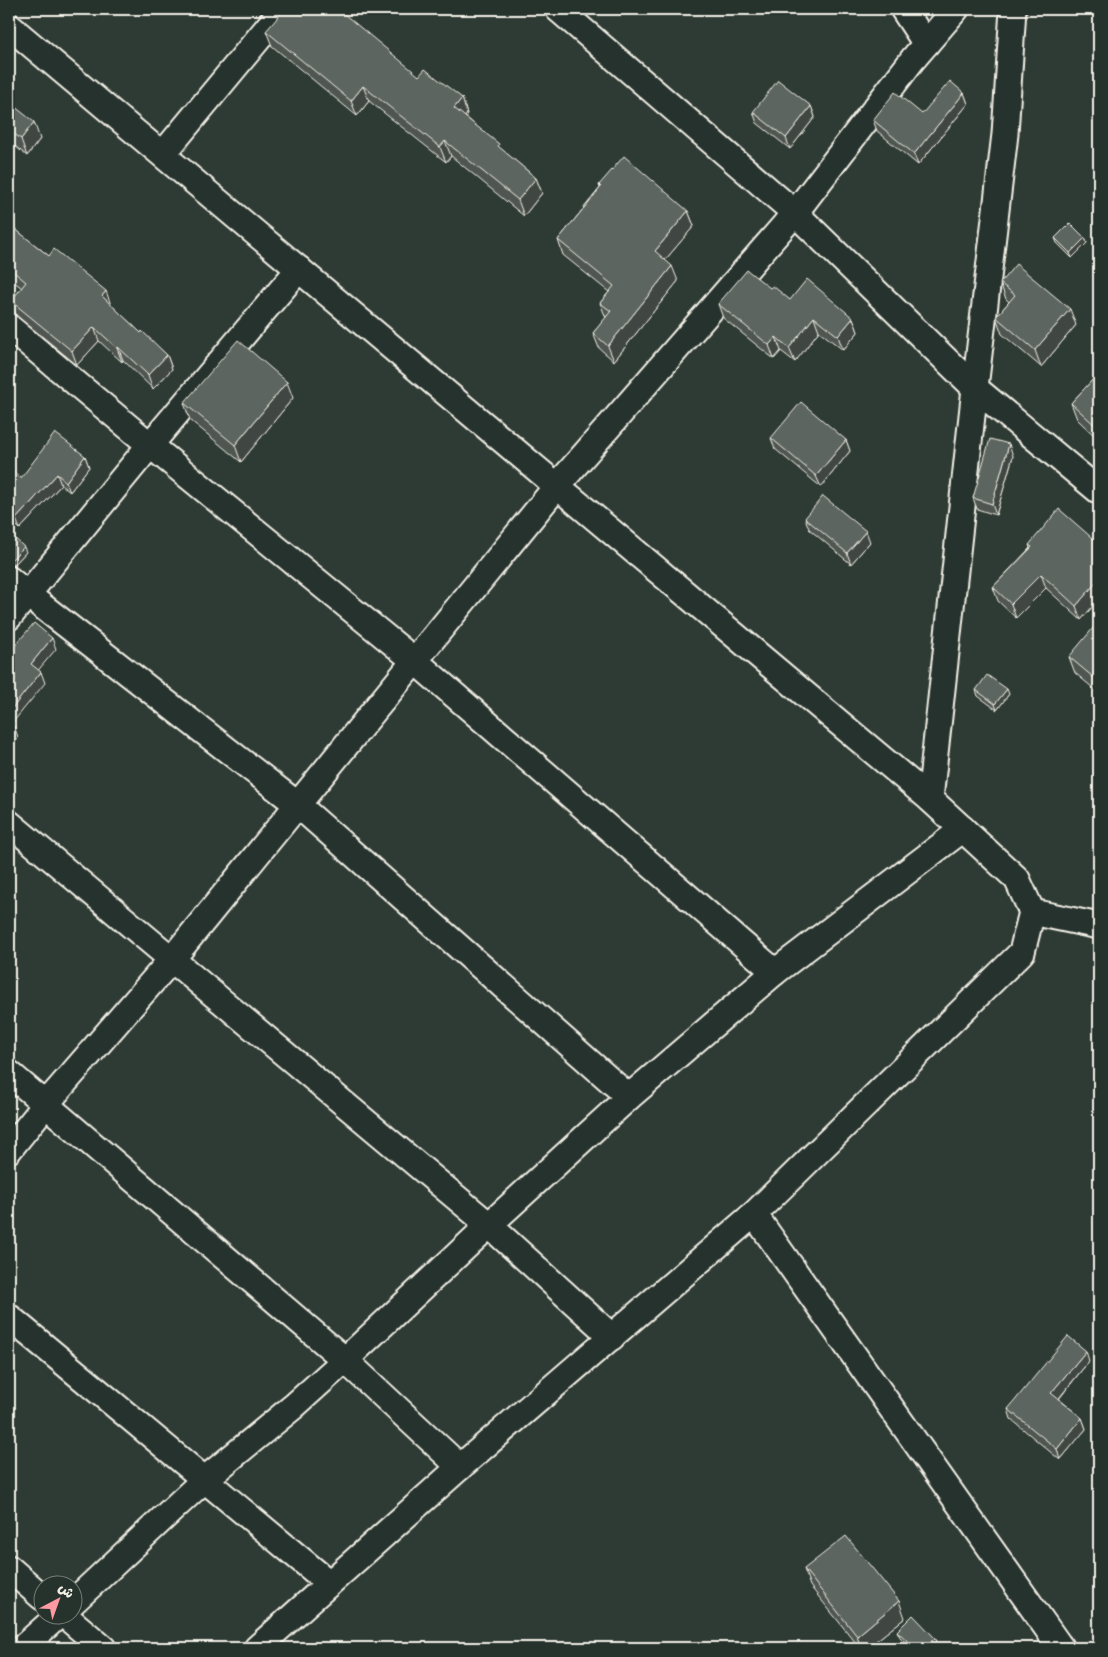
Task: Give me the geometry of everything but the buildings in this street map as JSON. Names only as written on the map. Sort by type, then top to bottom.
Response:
[{"type":"street","points":[[163,154],[283,9]]},
{"type":"street","points":[[558,9],[795,213],[975,388],[1099,491]]},
{"type":"street","points":[[903,9],[926,44]]},
{"type":"street","points":[[9,1150],[46,1104],[172,959],[557,486],[795,213],[926,44],[956,9]]},
{"type":"street","points":[[930,798],[1005,134],[1013,9]]},
{"type":"street","points":[[9,26],[930,798],[1017,879],[1032,912],[1022,952],[754,1214],[460,1467],[257,1648]]},
{"type":"street","points":[[9,617],[150,445],[299,269]]},
{"type":"street","points":[[9,327],[150,445],[415,661],[775,972]]},
{"type":"street","points":[[9,579],[298,805],[629,1097]]},
{"type":"street","points":[[9,823],[489,1225],[612,1337]]},
{"type":"street","points":[[82,1594],[204,1480],[294,1406],[345,1360],[629,1097],[775,972],[963,830]]},
{"type":"street","points":[[1032,912],[1099,926]]},
{"type":"street","points":[[9,1073],[345,1360],[460,1467]]},
{"type":"street","points":[[754,1214],[1061,1648]]},
{"type":"street","points":[[9,1317],[329,1583]]},
{"type":"street","points":[[9,1568],[32,1588]]},
{"type":"street","points":[[22,1648],[50,1624]]},
{"type":"street","points":[[73,1624],[103,1648]]}]
